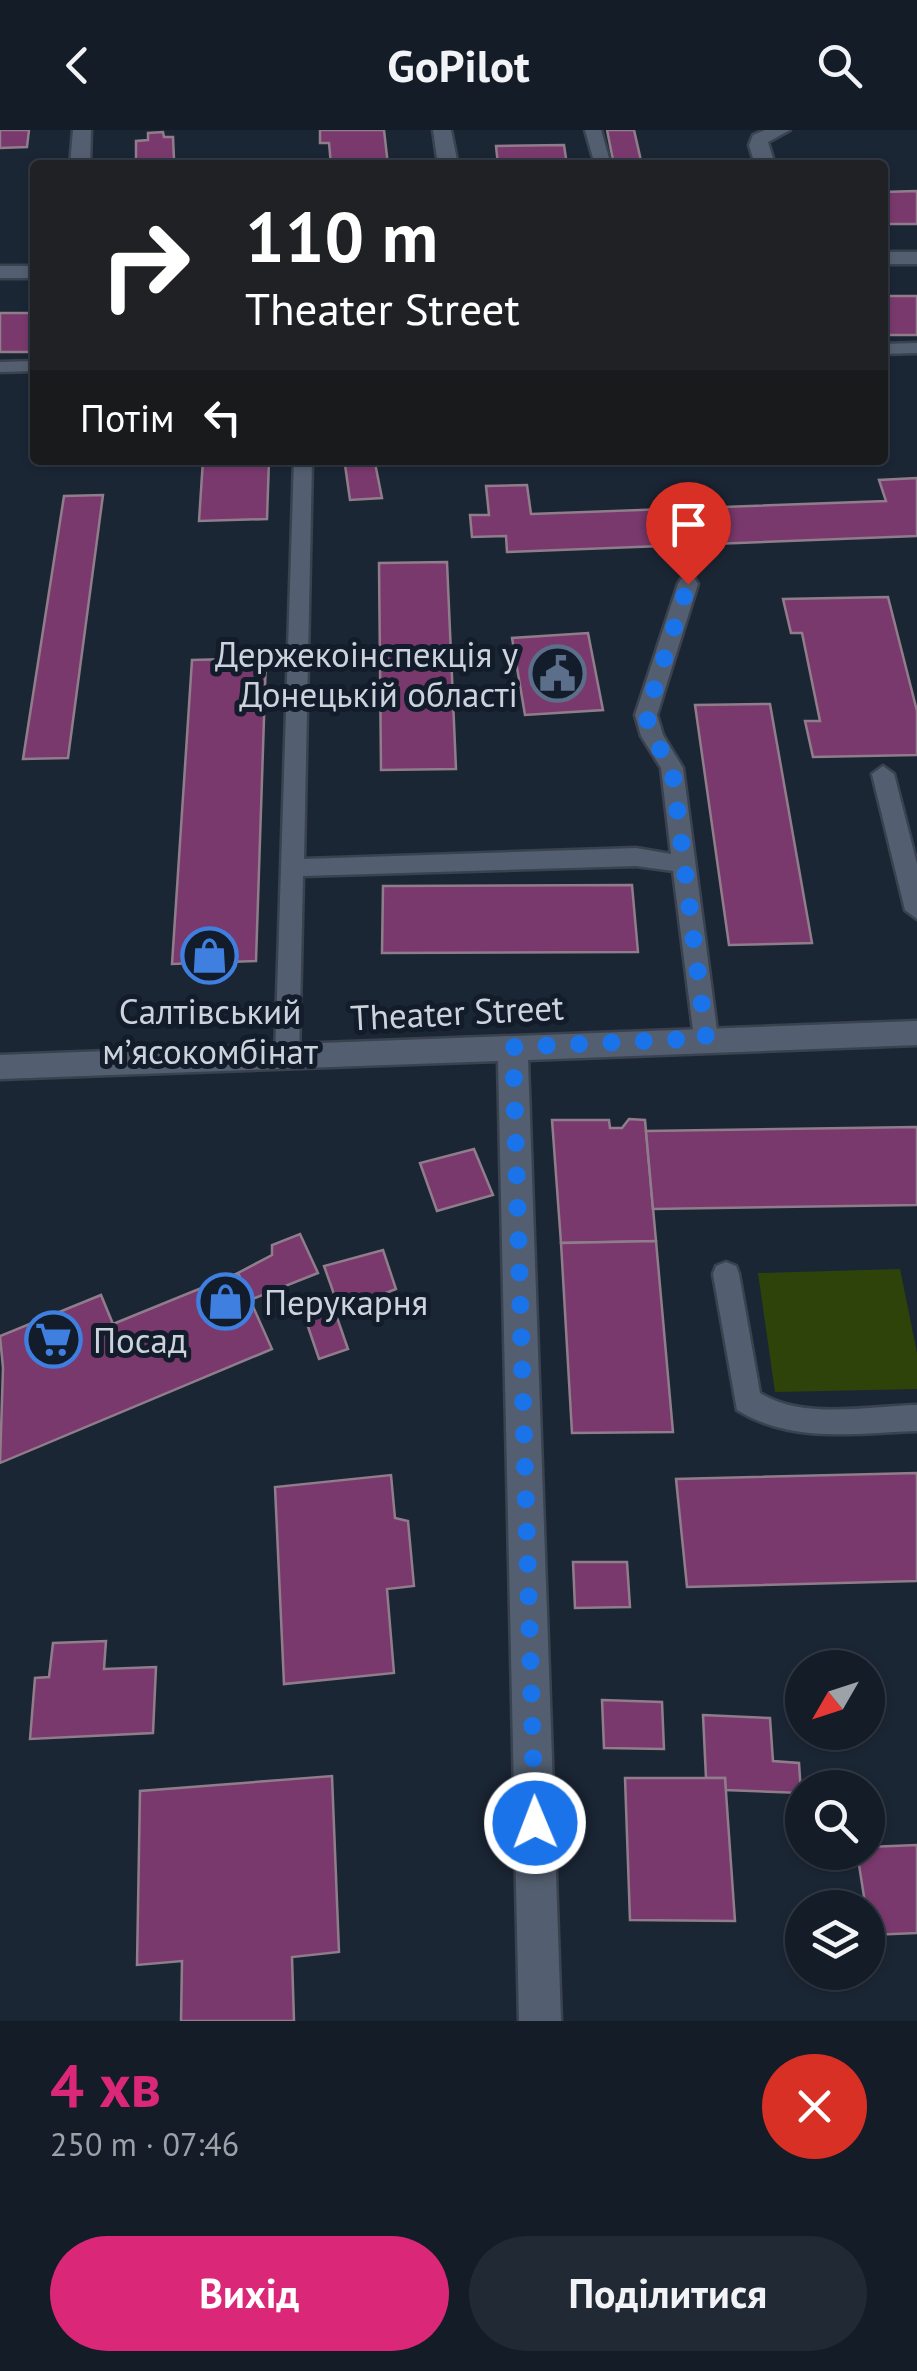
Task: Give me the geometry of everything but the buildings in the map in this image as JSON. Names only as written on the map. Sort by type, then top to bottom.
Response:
[{"type":"street","points":[[80,160],[82,130]]},
{"type":"street","points":[[442,130],[447,160]]},
{"type":"street","points":[[763,160],[760,140],[782,130]]},
{"type":"street","points":[[888,258],[917,258]]},
{"type":"street","points":[[0,272],[30,272]]},
{"type":"street","name":"Theater Street","points":[[0,1067],[917,1033]]},
{"type":"street","points":[[513,1047],[540,2021]]},
{"type":"lane","points":[[593,130],[602,160]]},
{"type":"lane","points":[[888,348],[917,348]]},
{"type":"lane","points":[[0,366],[30,366]]},
{"type":"lane","points":[[286,1058],[304,465]]},
{"type":"lane","points":[[688,584],[646,715],[652,736],[672,768],[706,1038]]},
{"type":"lane","points":[[883,774],[910,852],[917,910]]},
{"type":"lane","points":[[292,868],[636,857],[684,864]]},
{"type":"lane","points":[[726,1274],[747,1400],[762,1413],[787,1419],[917,1418]]},
{"type":"green space","points":[[900,1269],[917,1353],[917,1389],[775,1392],[758,1273]]},
{"type":"place","name":"Держекоінспекція у Донецькій області","points":[[557,674]]},
{"type":"place","name":"Салтівський мʼясокомбінат","points":[[210,955]]},
{"type":"place","name":"Перукарня","points":[[225,1302]]},
{"type":"place","name":"Посад","points":[[54,1340]]},
{"type":"route","points":[[535,1823],[513,1047],[706,1038],[672,768],[652,736],[646,715],[688,584]]}]
